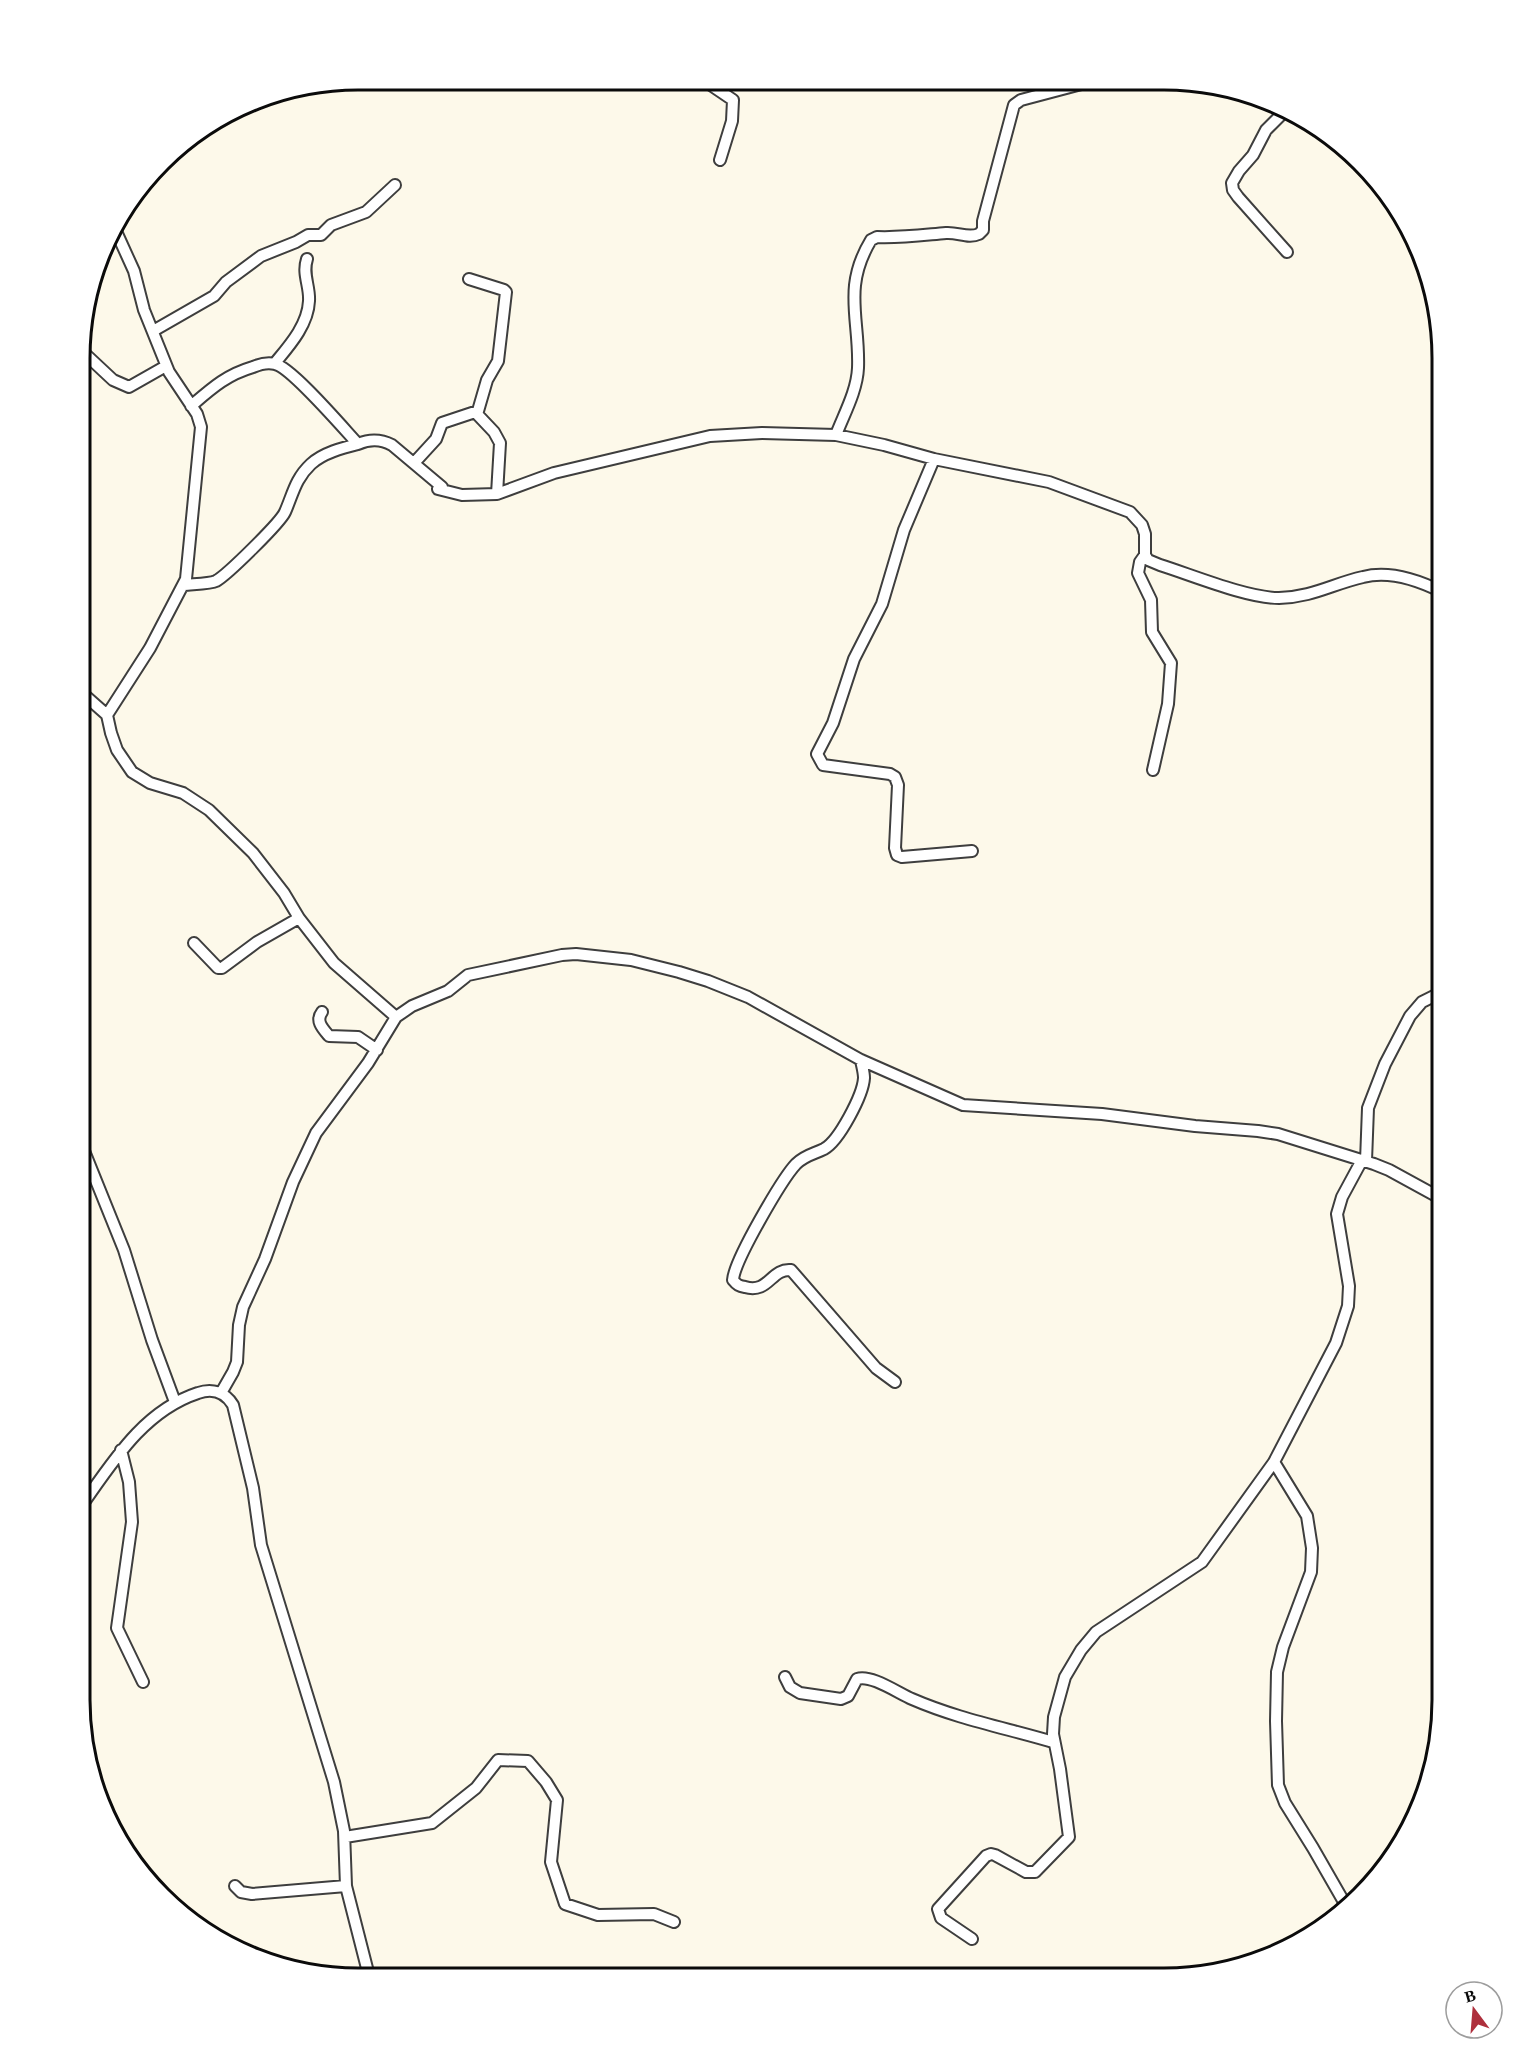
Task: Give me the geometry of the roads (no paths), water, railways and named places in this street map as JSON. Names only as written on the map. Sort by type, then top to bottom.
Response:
[{"type":"street","points":[[718,90],[732,100],[732,121],[720,160]]},
{"type":"street","points":[[836,435],[857,379],[853,299],[860,265],[871,240],[878,237],[933,236],[946,233],[965,236],[979,234],[983,230],[983,221],[1014,105],[1021,100],[1059,90]]},
{"type":"street","points":[[1279,117],[1266,130],[1253,155],[1232,183],[1233,190],[1238,197],[1287,252]]},
{"type":"street","points":[[153,331],[214,296],[226,282],[254,260],[308,235],[321,234],[331,225],[366,212],[395,185]]},
{"type":"street","points":[[107,715],[150,648],[184,585],[190,555],[192,506],[201,427],[166,366],[138,291],[134,272],[119,238]]},
{"type":"street","points":[[275,363],[297,336],[309,304],[304,270],[307,259]]},
{"type":"street","points":[[414,463],[436,439],[442,423],[478,411],[486,380],[498,362],[506,295],[504,290],[470,279]]},
{"type":"street","points":[[90,358],[113,380],[129,387],[166,366]]},
{"type":"street","points":[[191,406],[229,375],[264,363],[275,363],[282,366],[309,390],[358,444]]},
{"type":"street","points":[[476,413],[494,432],[500,443],[497,494]]},
{"type":"street","points":[[184,585],[218,580],[251,549],[282,516],[291,493],[304,471],[313,462],[324,455],[372,440],[384,441],[392,445],[442,487],[438,489],[462,495],[497,494],[554,472],[710,436],[762,433],[836,435],[934,459],[1049,482],[1130,512],[1142,525],[1145,534],[1145,555],[1148,560],[1255,594],[1277,598],[1320,592],[1365,576],[1385,574],[1420,582],[1432,587]]},
{"type":"street","points":[[934,459],[904,530],[882,604],[854,659],[833,723],[817,754],[822,765],[890,774],[895,777],[898,785],[895,848],[897,855],[902,857],[972,851]]},
{"type":"street","points":[[1145,555],[1140,562],[1138,573],[1151,600],[1152,632],[1171,663],[1168,704],[1153,770]]},
{"type":"street","points":[[90,700],[107,715],[117,750],[132,772],[150,783],[183,793],[209,810],[253,853],[284,893],[299,918],[342,972],[396,1017]]},
{"type":"street","points":[[194,943],[218,968],[222,968],[257,942],[299,918]]},
{"type":"street","points":[[221,1393],[237,1362],[239,1325],[243,1307],[265,1259],[292,1182],[316,1133],[376,1050],[396,1017],[412,1006],[448,990],[468,975],[562,955],[576,954],[631,960],[708,981],[757,1002],[861,1060],[963,1105],[1101,1114],[1278,1134],[1389,1170],[1432,1194]]},
{"type":"street","points":[[972,1939],[941,1918],[938,1909],[986,1856],[995,1855],[1026,1872],[1035,1872],[1069,1837],[1060,1769],[1053,1742],[1054,1717],[1065,1677],[1088,1640],[1096,1632],[1202,1562],[1274,1462],[1336,1343],[1348,1306],[1349,1286],[1337,1214],[1342,1197],[1364,1161],[1368,1108],[1385,1064],[1410,1016],[1422,1002],[1432,997]]},
{"type":"street","points":[[322,1012],[319,1021],[330,1036],[358,1037],[376,1050]]},
{"type":"street","points":[[861,1060],[864,1078],[850,1116],[828,1146],[804,1157],[792,1169],[742,1255],[733,1280],[738,1286],[756,1289],[761,1288],[784,1270],[795,1273],[876,1368],[894,1382]]},
{"type":"street","points":[[90,1164],[124,1250],[152,1340],[176,1402]]},
{"type":"street","points":[[90,1492],[121,1450],[155,1416],[176,1402],[202,1392],[221,1393],[228,1397],[233,1405],[253,1488],[261,1545],[334,1782],[345,1837],[346,1886],[367,1968]]},
{"type":"street","points":[[121,1450],[129,1482],[132,1522],[117,1628],[143,1682]]},
{"type":"street","points":[[1274,1462],[1306,1516],[1312,1548],[1311,1572],[1283,1647],[1277,1672],[1278,1785],[1285,1803],[1342,1900]]},
{"type":"street","points":[[785,1677],[790,1687],[800,1693],[840,1699],[848,1696],[857,1679],[869,1678],[912,1699],[954,1715],[1053,1742]]},
{"type":"street","points":[[345,1837],[432,1823],[476,1788],[498,1760],[528,1761],[546,1782],[557,1800],[551,1862],[565,1904],[598,1915],[654,1914],[674,1922]]},
{"type":"street","points":[[235,1886],[241,1892],[252,1894],[346,1886]]}]
